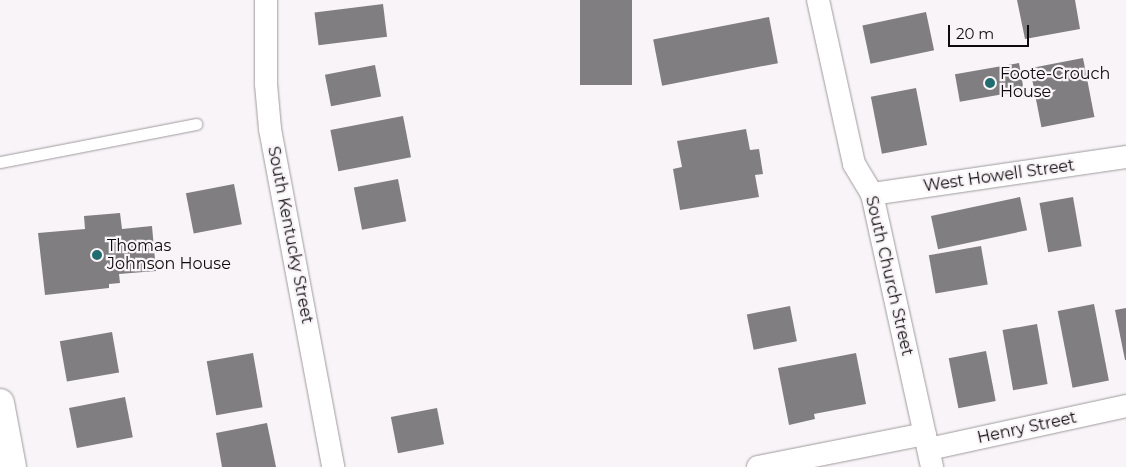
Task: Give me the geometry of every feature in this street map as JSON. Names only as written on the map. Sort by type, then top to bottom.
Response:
[{"type":"street","name":"South Kentucky Street","points":[[266,0],[266,84],[270,129],[333,467]]},
{"type":"street","name":"South Church Street","points":[[818,0],[854,164],[872,194],[929,450]]},
{"type":"street","name":"West Howell Street","points":[[872,194],[1126,157]]},
{"type":"street","points":[[0,403],[12,467]]},
{"type":"street","name":"Henry Street","points":[[758,467],[838,451],[929,450],[1126,406]]},
{"type":"lane","points":[[0,162],[196,124]]},
{"type":"building","points":[[580,0],[632,0],[632,85],[580,85]]},
{"type":"building","points":[[1017,0],[1075,0],[1080,29],[1025,39]]},
{"type":"building","points":[[383,4],[387,37],[319,45],[315,12]]},
{"type":"building","points":[[926,12],[934,50],[871,64],[862,26]]},
{"type":"building","points":[[769,17],[778,63],[662,86],[653,40]]},
{"type":"building","points":[[1083,58],[1094,117],[1041,127],[1030,68]]},
{"type":"building","name":"Foote-Crouch House","points":[[1019,63],[1024,91],[960,102],[955,74]]},
{"type":"building","points":[[375,65],[381,96],[331,106],[325,75]]},
{"type":"building","points":[[916,88],[927,145],[882,154],[871,97]]},
{"type":"building","points":[[403,116],[411,157],[338,171],[330,130]]},
{"type":"building","points":[[746,129],[750,150],[759,149],[763,174],[755,175],[759,197],[680,210],[673,169],[682,167],[677,141]]},
{"type":"building","points":[[398,179],[406,221],[362,230],[354,188]]},
{"type":"building","points":[[234,184],[242,224],[194,234],[186,193]]},
{"type":"building","points":[[1020,197],[1027,230],[938,249],[931,216]]},
{"type":"building","points":[[1073,197],[1082,246],[1048,252],[1040,203]]},
{"type":"building","name":"Thomas Johnson House","points":[[120,213],[122,229],[152,226],[156,271],[119,274],[120,283],[109,284],[109,288],[45,295],[38,233],[85,229],[84,216]]},
{"type":"building","points":[[981,246],[988,284],[936,294],[929,255]]},
{"type":"building","points":[[1094,304],[1109,381],[1073,388],[1058,311]]},
{"type":"building","points":[[790,306],[797,341],[754,350],[747,314]]},
{"type":"building","points":[[1126,308],[1126,360],[1125,360],[1115,310]]},
{"type":"building","points":[[1037,324],[1048,384],[1013,390],[1003,330]]},
{"type":"building","points":[[112,332],[119,372],[67,382],[60,341]]},
{"type":"building","points":[[986,351],[996,401],[958,408],[949,358]]},
{"type":"building","points":[[253,353],[263,407],[216,415],[207,361]]},
{"type":"building","points":[[856,353],[866,404],[814,414],[815,419],[789,425],[778,368]]},
{"type":"building","points":[[125,397],[133,437],[77,448],[69,408]]},
{"type":"building","points":[[437,408],[444,444],[398,453],[391,417]]},
{"type":"building","points":[[267,423],[276,467],[222,467],[216,433]]},
{"type":"place","name":"Foote-Crouch House","points":[[990,83]]},
{"type":"place","name":"Thomas Johnson House","points":[[97,255]]}]
